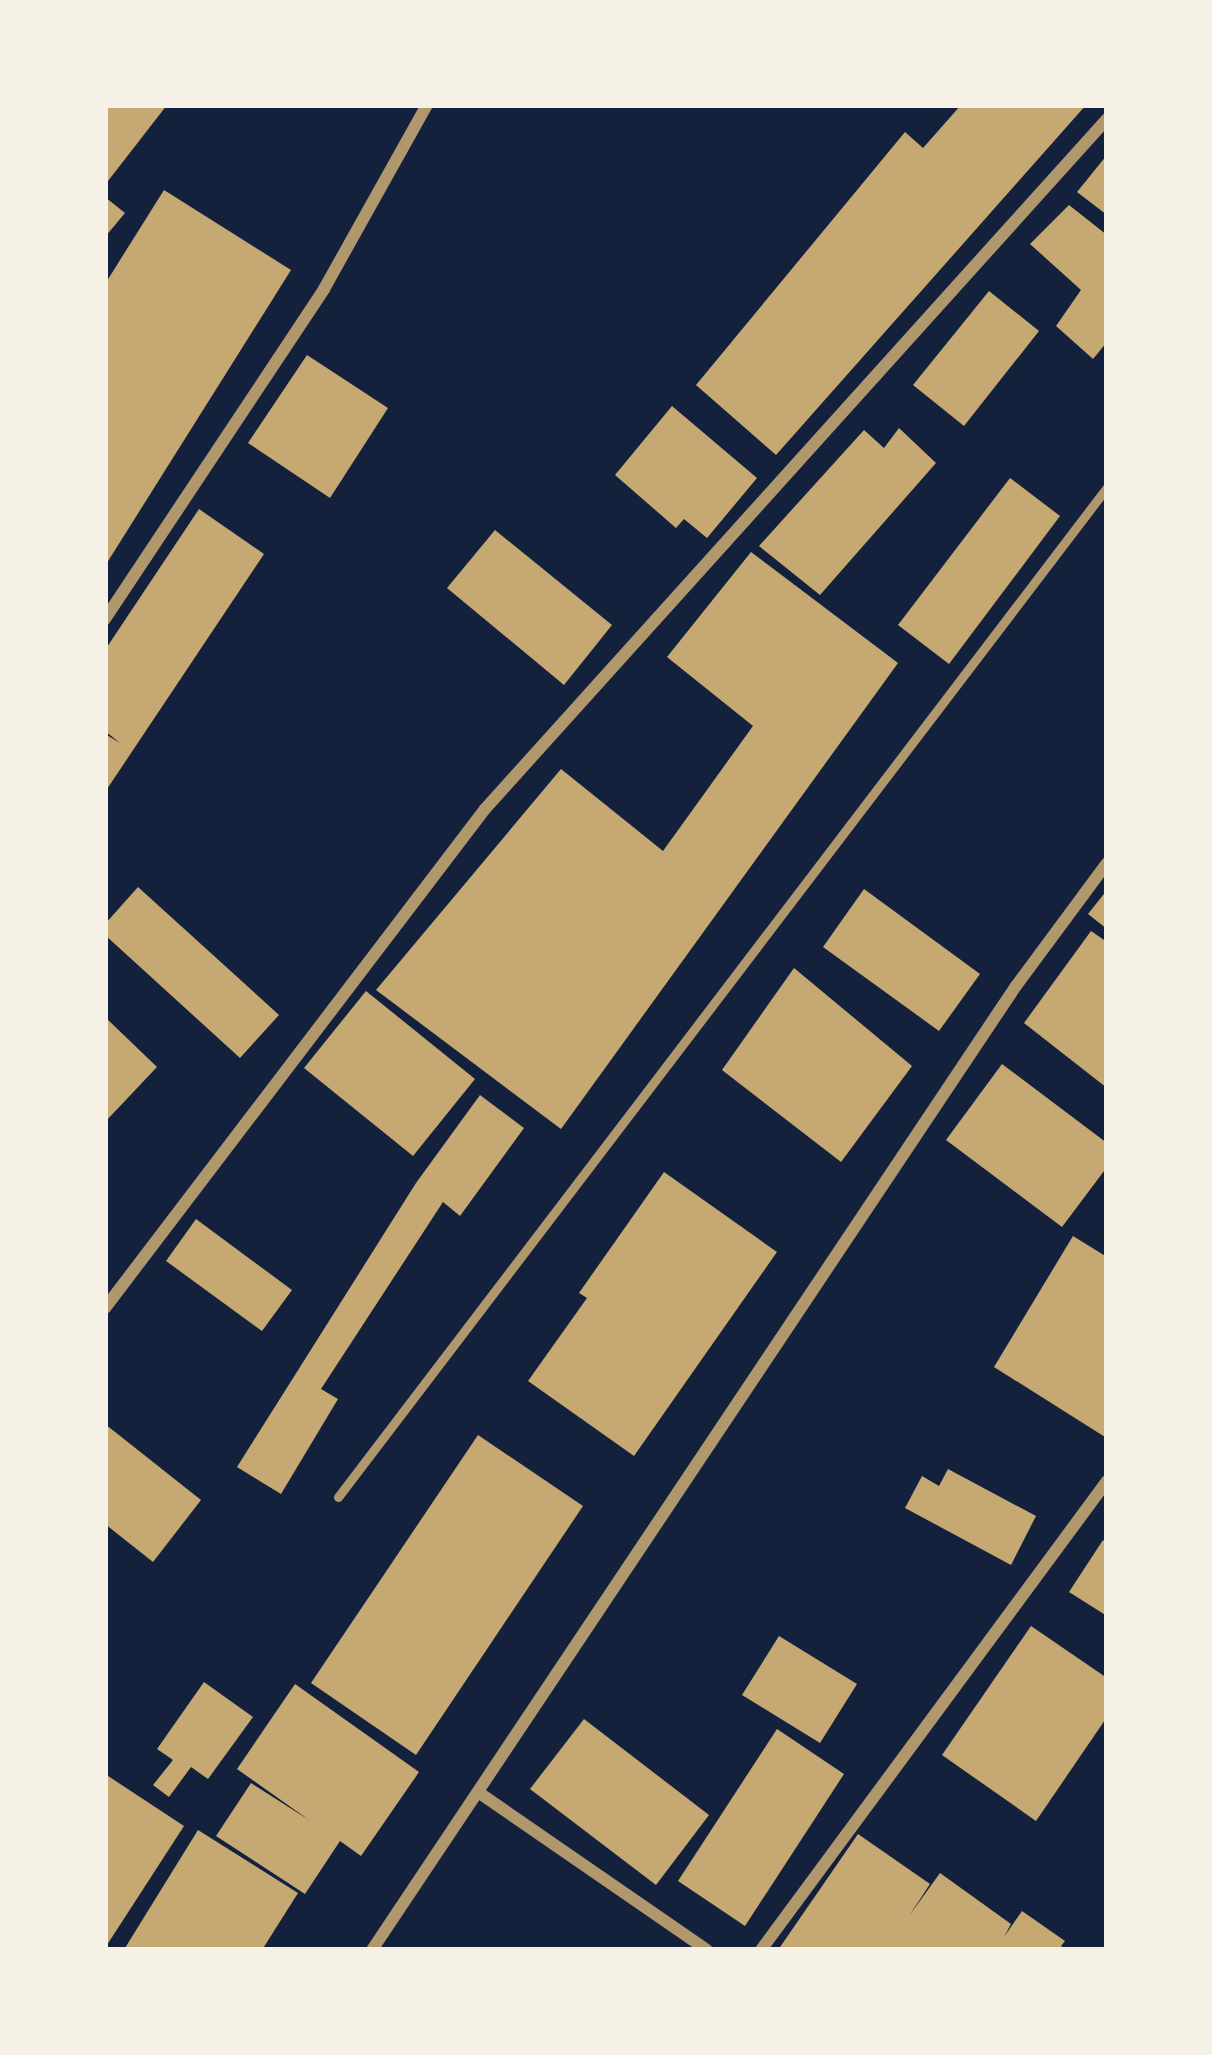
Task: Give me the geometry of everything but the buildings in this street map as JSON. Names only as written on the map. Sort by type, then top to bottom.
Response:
[{"type":"street","points":[[105,619],[324,289],[427,105]]},
{"type":"street","points":[[105,1308],[485,809],[1107,119]]},
{"type":"street","points":[[372,1950],[1016,986],[1107,863]]},
{"type":"street","points":[[761,1950],[1107,1480]]},
{"type":"street","points":[[478,1792],[706,1950]]},
{"type":"lane","points":[[338,1497],[1107,488]]}]
